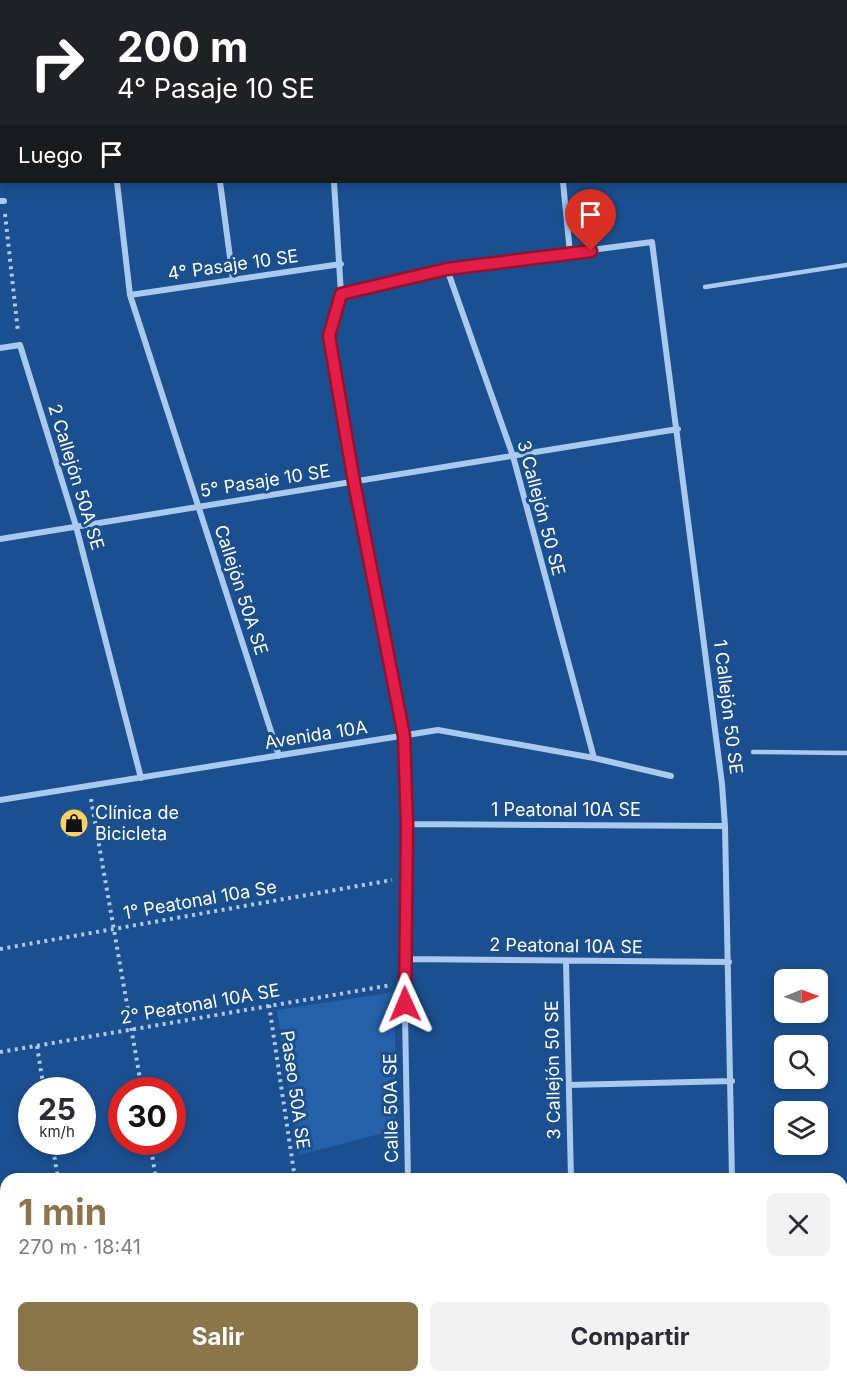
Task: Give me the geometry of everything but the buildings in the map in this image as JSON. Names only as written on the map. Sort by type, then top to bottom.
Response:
[{"type":"street","name":"Callejón 50A SE","points":[[117,183],[130,296],[279,756]]},
{"type":"street","points":[[220,183],[232,280]]},
{"type":"street","name":"Calle 50A SE","points":[[334,183],[341,264],[341,294],[329,336],[354,482],[404,736],[407,824],[404,878],[404,982],[408,1173]]},
{"type":"street","points":[[341,294],[447,269],[570,253],[563,183]]},
{"type":"street","name":"1 Callejón 50 SE","points":[[570,253],[652,242],[678,429],[726,826],[732,1173]]},
{"type":"street","name":"4° Pasaje 10 SE","points":[[130,296],[341,264]]},
{"type":"street","name":"3 Callejón 50 SE","points":[[447,269],[513,456],[594,758]]},
{"type":"street","points":[[0,348],[20,345]]},
{"type":"street","name":"2 Callejón 50A SE","points":[[20,345],[76,526],[141,778]]},
{"type":"street","name":"5° Pasaje 10 SE","points":[[0,539],[678,429]]},
{"type":"street","name":"Avenida 10A","points":[[0,800],[438,730],[594,758],[672,776]]},
{"type":"street","name":"1 Peatonal 10A SE","points":[[407,824],[726,826]]},
{"type":"street","name":"2 Peatonal 10A SE","points":[[404,959],[729,962]]},
{"type":"street","name":"3 Callejón 50 SE","points":[[566,961],[571,1173]]},
{"type":"street","points":[[569,1085],[732,1081]]},
{"type":"lane","points":[[705,287],[847,265]]},
{"type":"lane","points":[[753,752],[847,753]]},
{"type":"path","points":[[2,183],[2,201],[20,345]]},
{"type":"path","points":[[89,786],[112,929],[140,1077]]},
{"type":"path","name":"1° Peatonal 10a Se","points":[[0,949],[404,878]]},
{"type":"path","name":"2° Peatonal 10A SE","points":[[0,1052],[404,982]]},
{"type":"path","name":"Paseo 50A SE","points":[[269,1005],[294,1173]]},
{"type":"path","points":[[37,1046],[42,1077]]},
{"type":"path","points":[[54,1155],[57,1173]]},
{"type":"path","points":[[152,1155],[155,1173]]},
{"type":"shaded area","points":[[395,992],[395,1130],[299,1155],[277,1010]]},
{"type":"place","name":"Clínica de Bicicleta","points":[[74,823]]},
{"type":"route","points":[[405,1004],[404,878],[407,824],[404,736],[354,482],[329,336],[341,294],[447,269],[591,251]]}]
